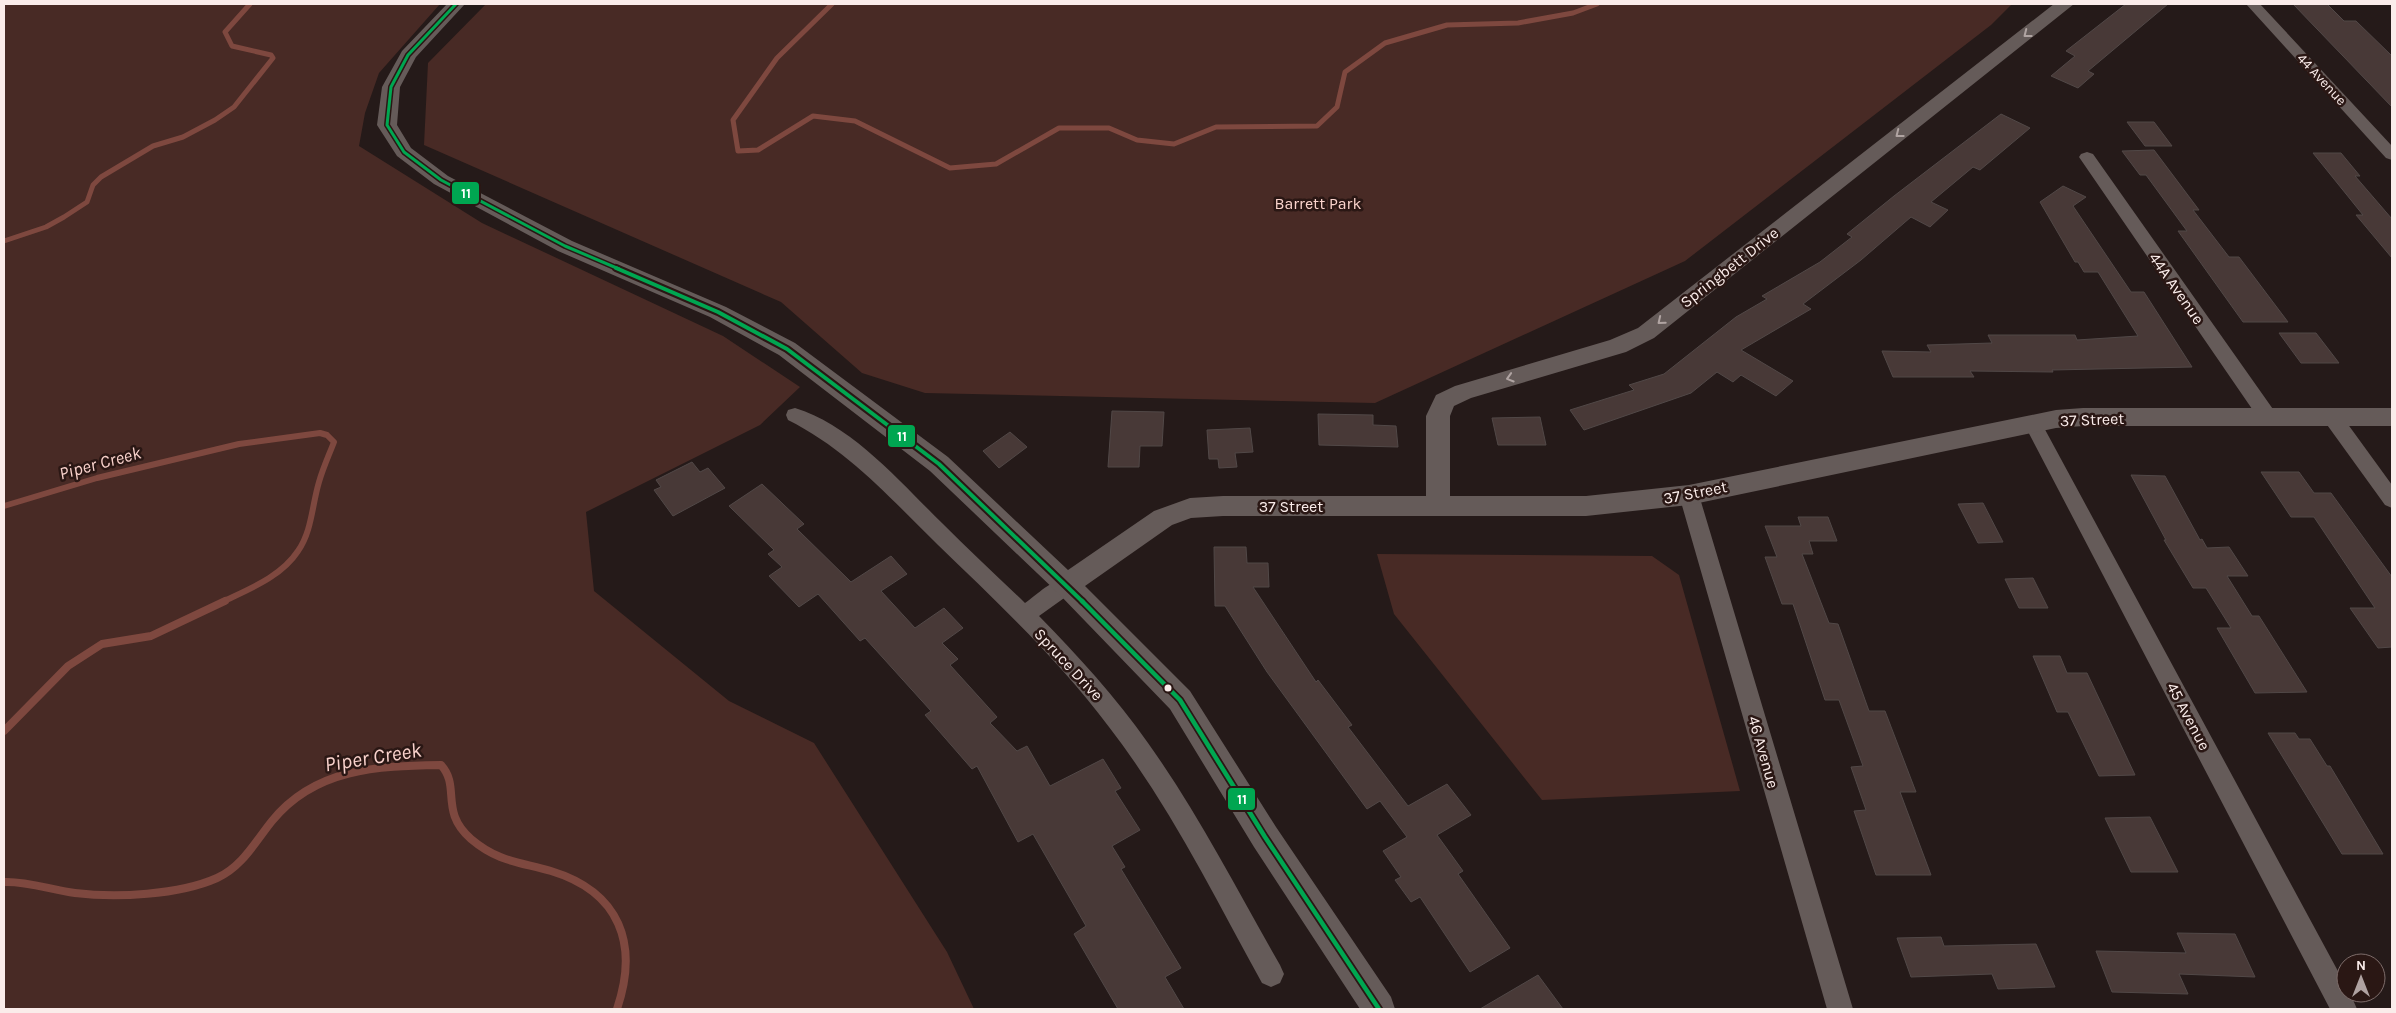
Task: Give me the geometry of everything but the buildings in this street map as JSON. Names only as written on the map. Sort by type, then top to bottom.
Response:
[{"type":"street","points":[[456,4],[408,55],[391,87],[387,125],[404,152],[441,180],[566,246],[718,312],[787,349],[939,464],[1067,585],[1180,700],[1265,837],[1379,1009]]},
{"type":"street","name":"Springbett Drive","points":[[1438,507],[1438,416],[1444,401],[1463,392],[1618,346],[1646,333],[2065,4]]},
{"type":"street","name":"44 Avenue","points":[[2252,4],[2392,155]]},
{"type":"street","name":"44A Avenue","points":[[2087,157],[2268,417]]},
{"type":"street","name":"Spruce Drive","points":[[795,415],[818,425],[856,452],[1024,616],[1092,687],[1144,756],[1169,795],[1271,974]]},
{"type":"street","name":"37 Street","points":[[1024,616],[1163,518],[1190,508],[1223,506],[1586,506],[1647,501],[1689,495],[2033,424],[2083,417],[2392,417]]},
{"type":"street","points":[[2332,417],[2392,500]]},
{"type":"street","name":"45 Avenue","points":[[2033,424],[2344,1009]]},
{"type":"street","name":"46 Avenue","points":[[1689,495],[1840,1009]]},
{"type":"green space","points":[[4,4],[440,4],[379,73],[365,113],[359,146],[482,223],[723,336],[800,387],[760,425],[586,512],[594,591],[729,701],[814,743],[947,952],[974,1009],[4,1009]]},
{"type":"green space","name":"Barrett Park","points":[[486,4],[2012,4],[1991,25],[1685,261],[1375,403],[925,393],[862,373],[781,302],[424,145],[428,63]]},
{"type":"green space","points":[[1377,554],[1652,556],[1679,575],[1740,791],[1542,800],[1394,614]]},
{"type":"waterway","name":"Piper Creek","points":[[4,241],[46,227],[64,217],[87,202],[93,185],[101,177],[153,146],[183,137],[215,120],[234,107],[273,58],[271,55],[232,46],[225,32],[250,4]]},
{"type":"waterway","points":[[832,4],[777,58],[733,120],[738,151],[758,150],[813,116],[855,121],[950,168],[996,164],[1059,128],[1109,128],[1137,140],[1174,144],[1216,127],[1317,126],[1337,107],[1345,72],[1385,43],[1447,25],[1518,23],[1573,13],[1597,4]]},
{"type":"waterway","name":"Piper Creek","points":[[4,506],[97,478],[239,444],[320,433],[327,435],[334,442],[319,482],[306,535],[298,551],[274,575],[222,602]]},
{"type":"waterway","name":"Piper Creek","points":[[4,731],[68,666],[102,644],[151,636],[225,601]]},
{"type":"waterway","name":"Piper Creek","points":[[4,882],[22,883],[75,893],[109,895],[166,892],[202,884],[217,878],[234,867],[289,803],[327,780],[371,769],[441,765],[447,773],[450,782],[456,819],[461,829],[471,839],[481,847],[500,857],[551,871],[575,880],[594,892],[608,907],[618,924],[624,942],[626,963],[617,1009]]},
{"type":"transit line","name":"11","points":[[456,4],[408,55],[391,87],[387,125],[404,152],[441,180],[565,246],[718,312],[787,349],[939,464],[1067,585],[1180,700],[1265,837],[1379,1009]]}]
